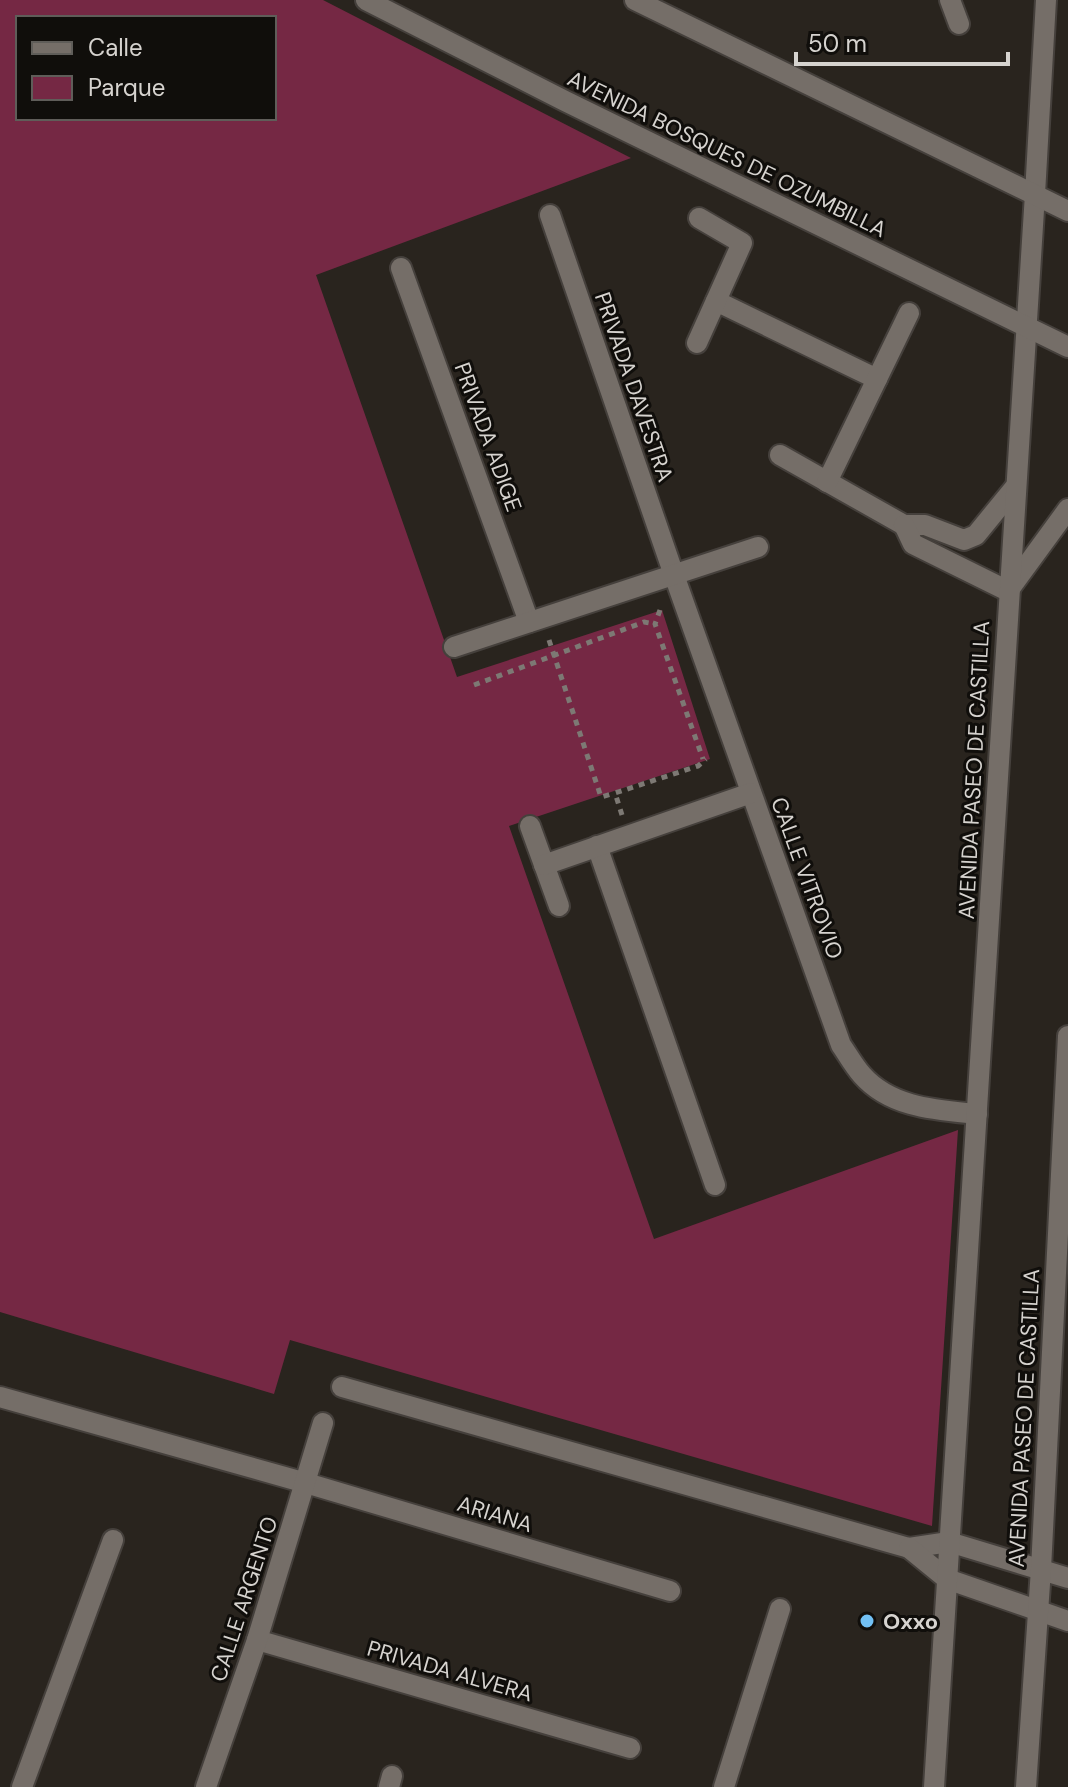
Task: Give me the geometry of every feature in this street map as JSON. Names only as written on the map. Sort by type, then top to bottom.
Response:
[{"type":"street","name":"AVENIDA BOSQUES DE OZUMBILLA","points":[[366,0],[579,108],[1068,347]]},
{"type":"street","points":[[635,0],[1068,211]]},
{"type":"street","points":[[950,0],[959,24]]},
{"type":"street","name":"AVENIDA PASEO DE CASTILLA","points":[[934,1787],[1046,0]]},
{"type":"street","name":"PRIVADA DAVESTRA","points":[[550,215],[674,575]]},
{"type":"street","points":[[697,343],[742,243],[699,218]]},
{"type":"street","name":"PRIVADA ADIGE","points":[[401,268],[535,620]]},
{"type":"street","points":[[716,301],[877,379]]},
{"type":"street","points":[[827,482],[909,313]]},
{"type":"street","points":[[780,455],[904,525],[925,525],[964,540],[976,535],[1016,486]]},
{"type":"street","points":[[904,525],[913,544],[1008,591],[1068,509]]},
{"type":"street","points":[[961,567],[964,540]]},
{"type":"street","points":[[454,647],[758,547]]},
{"type":"street","name":"CALLE VITROVIO","points":[[674,575],[841,1045],[863,1077],[895,1099],[926,1109],[977,1114]]},
{"type":"street","points":[[544,865],[751,793]]},
{"type":"street","points":[[530,826],[559,906]]},
{"type":"street","points":[[597,846],[715,1185]]},
{"type":"street","name":"AVENIDA PASEO DE CASTILLA","points":[[1026,1787],[1066,1129],[1068,1036]]},
{"type":"street","points":[[342,1387],[909,1548],[947,1579],[1068,1621]]},
{"type":"street","name":"ARIANA","points":[[0,1397],[306,1483],[670,1591]]},
{"type":"street","name":"CALLE ARGENTO","points":[[206,1787],[257,1640],[323,1423]]},
{"type":"street","points":[[22,1787],[113,1540]]},
{"type":"street","points":[[909,1548],[949,1542],[1068,1578]]},
{"type":"street","points":[[724,1787],[780,1609]]},
{"type":"street","name":"PRIVADA ALVERA","points":[[257,1640],[630,1748]]},
{"type":"path","points":[[674,575],[655,624],[703,759]]},
{"type":"path","points":[[535,620],[554,655],[601,797],[698,766],[703,759],[735,748]]},
{"type":"path","points":[[474,685],[644,622],[655,624]]},
{"type":"path","points":[[615,793],[629,835]]},
{"type":"green space","points":[[0,0],[323,0],[631,158],[316,275],[457,677],[662,610],[710,759],[509,826],[654,1239],[958,1130],[932,1526],[290,1340],[274,1394],[0,1312]]},
{"type":"place","name":"Oxxo","points":[[867,1621]]}]
